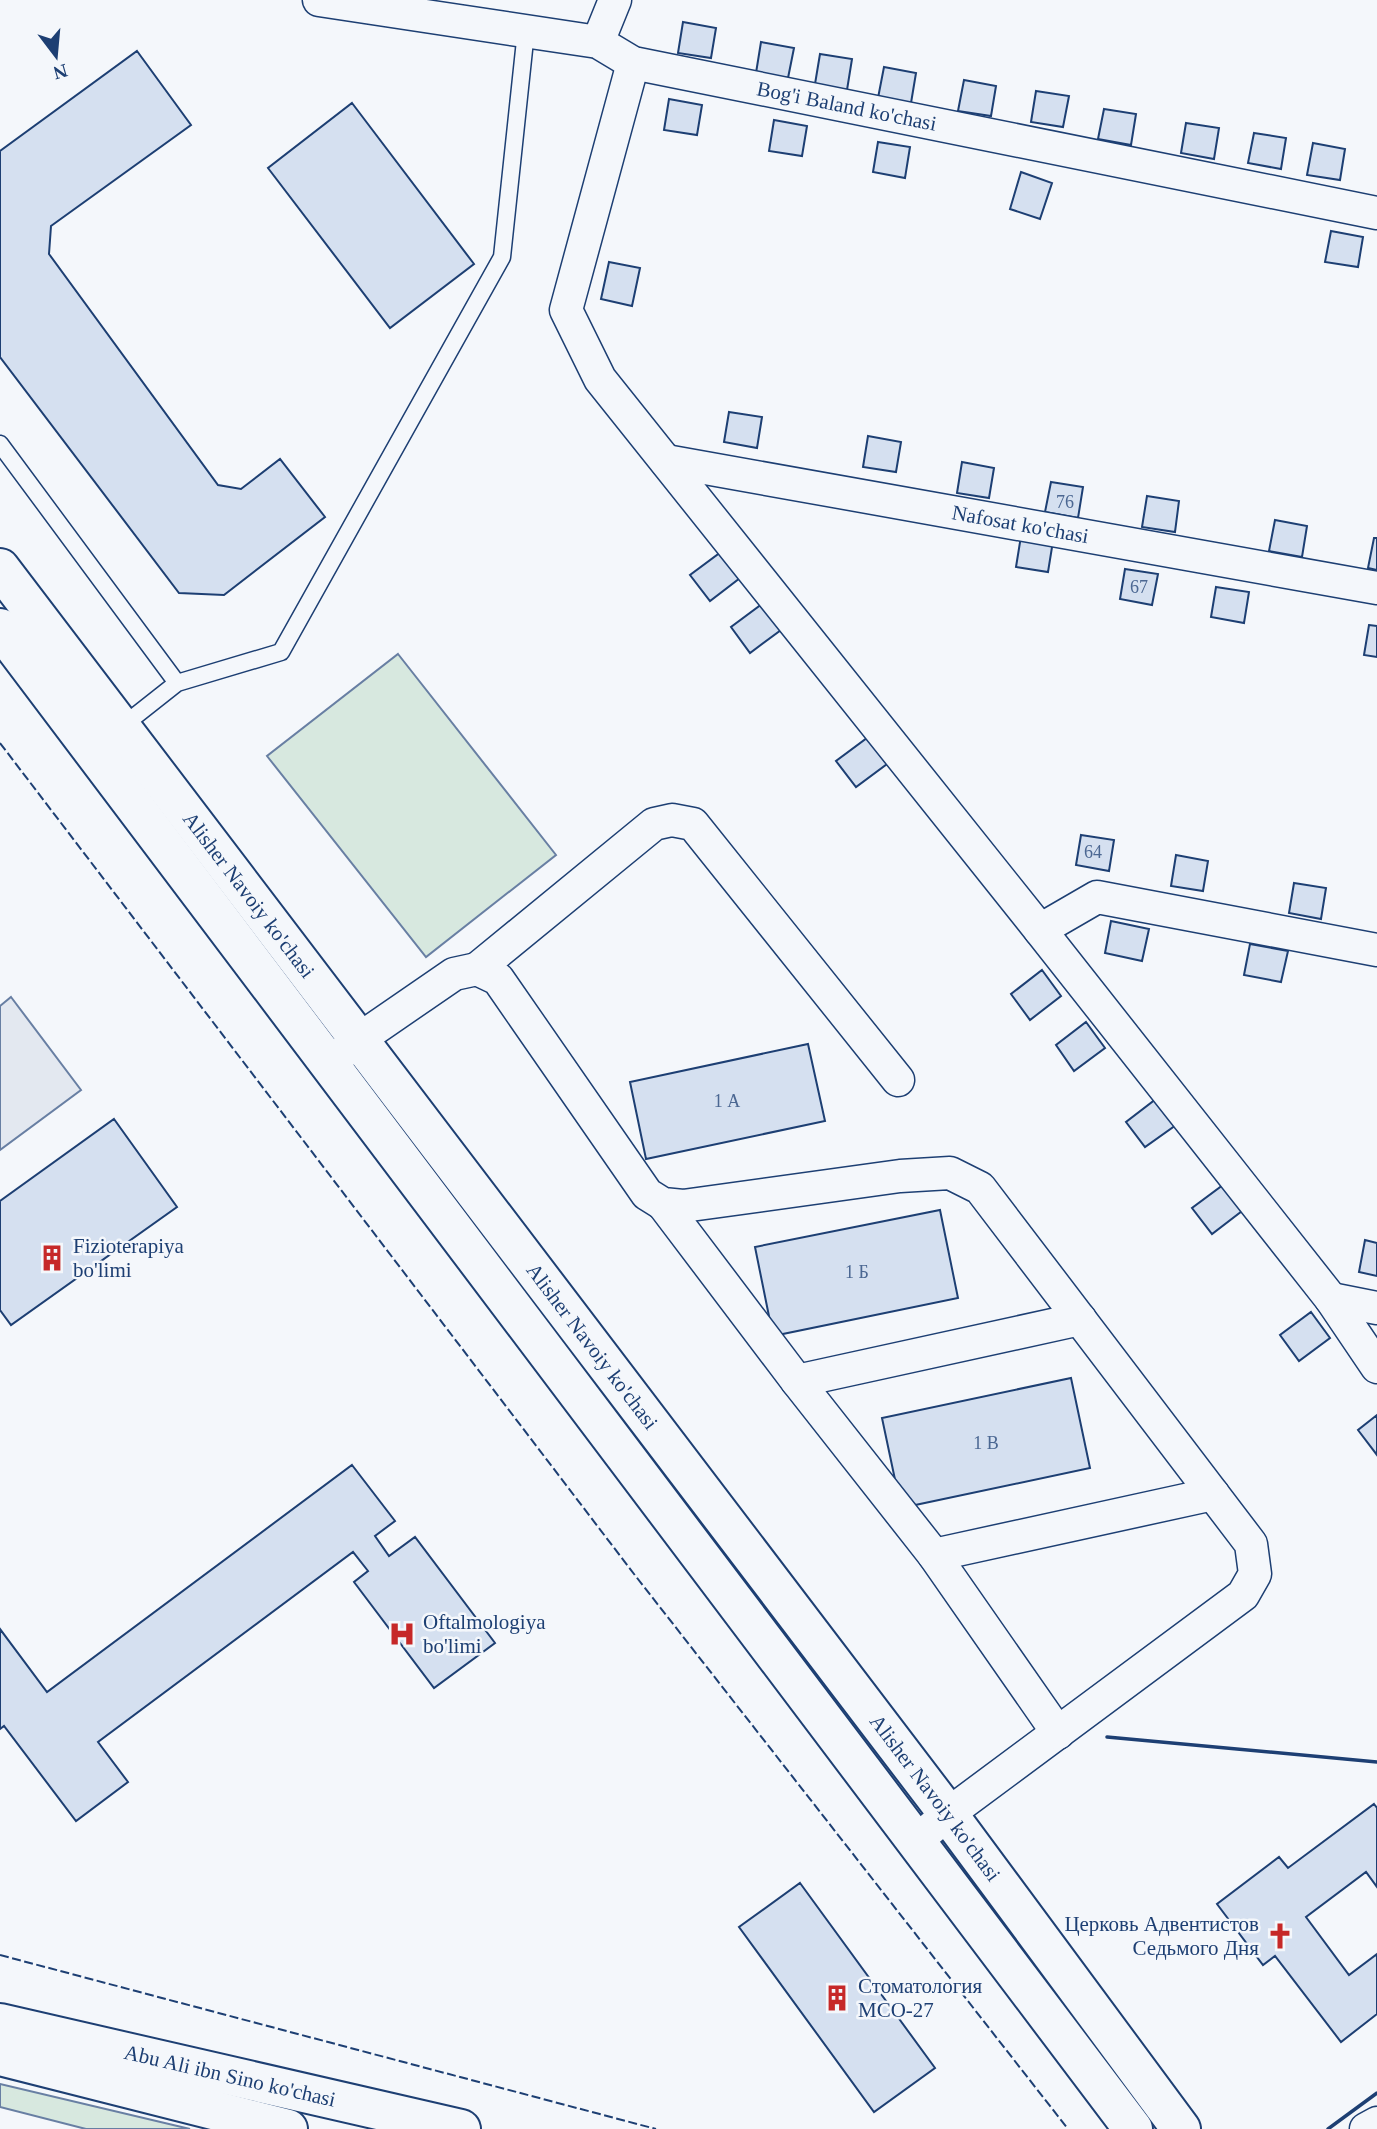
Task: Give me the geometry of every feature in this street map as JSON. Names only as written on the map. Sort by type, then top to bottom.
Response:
[{"type":"main road","name":"Alisher Navoiy ko'chasi","points":[[0,568],[948,1814],[1181,2129]]},
{"type":"main road","name":"Alisher Navoiy ko'chasi","points":[[0,628],[1132,2129]]},
{"type":"main road","name":"Abu Ali ibn Sino ko'chasi","points":[[0,2023],[461,2129]]},
{"type":"main road","name":"Abu Ali ibn Sino ko'chasi","points":[[0,2056],[288,2129]]},
{"type":"street","name":"Bog'i Baland ko'chasi","points":[[319,0],[598,42],[633,63],[1377,213]]},
{"type":"street","points":[[598,42],[615,0]]},
{"type":"street","points":[[633,63],[566,310],[600,379],[1331,1299],[1377,1367]]},
{"type":"street","name":"Nafosat ko'chasi","points":[[666,461],[1377,588]]},
{"type":"street","points":[[328,1065],[358,1040],[454,974],[477,969],[654,824],[672,820],[692,824],[898,1080]]},
{"type":"street","points":[[1040,930],[1097,897],[1377,950]]},
{"type":"street","points":[[477,969],[498,979],[647,1194],[663,1204],[797,1381],[934,1555],[1058,1732]]},
{"type":"street","points":[[663,1204],[683,1206],[900,1176],[950,1173],[980,1188],[1251,1544],[1255,1574],[1243,1595],[948,1814],[916,1841]]},
{"type":"street","points":[[1331,1299],[1377,1308]]},
{"type":"street","points":[[797,1381],[1080,1319]]},
{"type":"street","points":[[934,1555],[1213,1494]]},
{"type":"street","points":[[1366,2129],[1377,2123]]},
{"type":"lane","points":[[120,728],[177,683],[281,652],[502,257],[526,32]]},
{"type":"lane","points":[[0,444],[177,683]]},
{"type":"shaded area","points":[[398,654],[556,855],[426,957],[267,756]]},
{"type":"shaded area","points":[[11,997],[81,1090],[0,1150],[0,1006]]},
{"type":"shaded area","points":[[0,2084],[190,2129],[86,2129],[0,2107]]},
{"type":"building","points":[[683,22],[716,28],[711,58],[678,53]]},
{"type":"building","points":[[761,42],[794,48],[788,78],[756,73]]},
{"type":"building","points":[[137,51],[191,125],[51,226],[49,254],[218,485],[241,489],[280,459],[325,517],[224,595],[179,593],[0,357],[0,151]]},
{"type":"building","points":[[820,54],[852,59],[847,90],[815,84]]},
{"type":"building","points":[[884,67],[916,73],[911,103],[878,98]]},
{"type":"building","points":[[964,80],[996,86],[991,116],[958,111]]},
{"type":"building","points":[[1036,91],[1069,96],[1063,127],[1031,122]]},
{"type":"building","points":[[669,99],[702,105],[697,135],[664,130]]},
{"type":"building","points":[[352,103],[474,264],[390,328],[268,168]]},
{"type":"building","points":[[1104,109],[1136,114],[1131,145],[1098,139]]},
{"type":"building","points":[[774,120],[807,126],[802,156],[769,151]]},
{"type":"building","points":[[1186,123],[1219,128],[1214,159],[1181,153]]},
{"type":"building","points":[[1254,133],[1286,138],[1281,169],[1248,163]]},
{"type":"building","points":[[878,142],[910,147],[905,178],[873,172]]},
{"type":"building","points":[[1313,143],[1345,149],[1340,180],[1307,175]]},
{"type":"building","points":[[1021,172],[1052,183],[1040,219],[1010,209]]},
{"type":"building","points":[[1331,231],[1363,237],[1358,267],[1325,262]]},
{"type":"building","points":[[609,262],[640,268],[632,306],[601,299]]},
{"type":"building","points":[[729,412],[762,417],[757,448],[724,442]]},
{"type":"building","points":[[868,436],[901,442],[896,472],[863,467]]},
{"type":"building","points":[[962,462],[994,468],[989,498],[957,493]]},
{"type":"building","points":[[1051,482],[1083,487],[1078,518],[1045,512]]},
{"type":"building","points":[[1147,496],[1179,501],[1175,532],[1142,527]]},
{"type":"building","points":[[1275,520],[1307,526],[1302,557],[1269,551]]},
{"type":"building","points":[[1021,536],[1053,541],[1048,572],[1016,567]]},
{"type":"building","points":[[1374,538],[1377,538],[1377,570],[1368,568]]},
{"type":"building","points":[[721,552],[740,578],[710,601],[690,575]]},
{"type":"building","points":[[1125,569],[1158,574],[1152,605],[1120,599]]},
{"type":"building","points":[[1216,587],[1249,592],[1244,623],[1211,617]]},
{"type":"building","points":[[762,604],[781,630],[750,653],[731,627]]},
{"type":"building","points":[[1369,625],[1377,626],[1377,657],[1364,655]]},
{"type":"building","points":[[867,738],[887,764],[856,787],[836,761]]},
{"type":"building","points":[[1081,835],[1114,840],[1109,871],[1076,865]]},
{"type":"building","points":[[1176,855],[1208,861],[1203,891],[1171,886]]},
{"type":"building","points":[[1294,883],[1326,888],[1321,919],[1289,913]]},
{"type":"building","points":[[1111,921],[1149,929],[1142,961],[1105,953]]},
{"type":"building","points":[[1250,944],[1288,951],[1281,982],[1244,975]]},
{"type":"building","points":[[1042,970],[1061,996],[1030,1020],[1011,994]]},
{"type":"building","points":[[1086,1022],[1105,1048],[1074,1071],[1056,1045]]},
{"type":"building","points":[[808,1044],[825,1121],[646,1159],[630,1082]]},
{"type":"building","points":[[1156,1099],[1176,1125],[1145,1147],[1126,1122]]},
{"type":"building","name":"Fizioterapiya bo'limi","points":[[114,1119],[177,1207],[11,1325],[0,1310],[0,1201]]},
{"type":"building","points":[[1223,1185],[1242,1211],[1212,1234],[1192,1208]]},
{"type":"building","points":[[940,1210],[958,1298],[773,1336],[755,1247]]},
{"type":"building","points":[[1365,1240],[1377,1243],[1377,1276],[1359,1272]]},
{"type":"building","points":[[1311,1312],[1330,1338],[1299,1361],[1280,1335]]},
{"type":"building","points":[[1071,1378],[1090,1468],[901,1508],[882,1418]]},
{"type":"building","points":[[1377,1415],[1377,1455],[1358,1430]]},
{"type":"building","points":[[352,1465],[395,1521],[375,1536],[389,1556],[415,1537],[495,1643],[434,1688],[354,1582],[368,1571],[353,1552],[98,1742],[128,1782],[76,1821],[4,1726],[0,1729],[0,1629],[47,1692]]},
{"type":"building","name":"Церковь Адвентистов Седьмого Дня","points":[[1374,1804],[1377,1808],[1377,1887],[1366,1872],[1306,1917],[1349,1975],[1377,1954],[1377,2014],[1341,2042],[1275,1956],[1263,1965],[1217,1904],[1279,1857],[1288,1868]]},
{"type":"building","name":"Стоматология МСО-27","points":[[800,1883],[935,2068],[874,2112],[739,1927]]},
{"type":"fence","points":[[0,743],[634,1574],[1068,2129]]},
{"type":"fence","points":[[0,1955],[656,2129]]},
{"type":"wall","points":[[1107,1737],[1377,1762]]},
{"type":"wall","points":[[1328,2129],[1377,2093]]},
{"type":"place","name":"Fizioterapiya bo'limi","points":[[52,1258]]},
{"type":"place","name":"Oftalmologiya bo'limi","points":[[402,1634]]},
{"type":"place","name":"Церковь Адвентистов Седьмого Дня","points":[[1280,1936]]},
{"type":"place","name":"Стоматология МСО-27","points":[[837,1998]]}]
